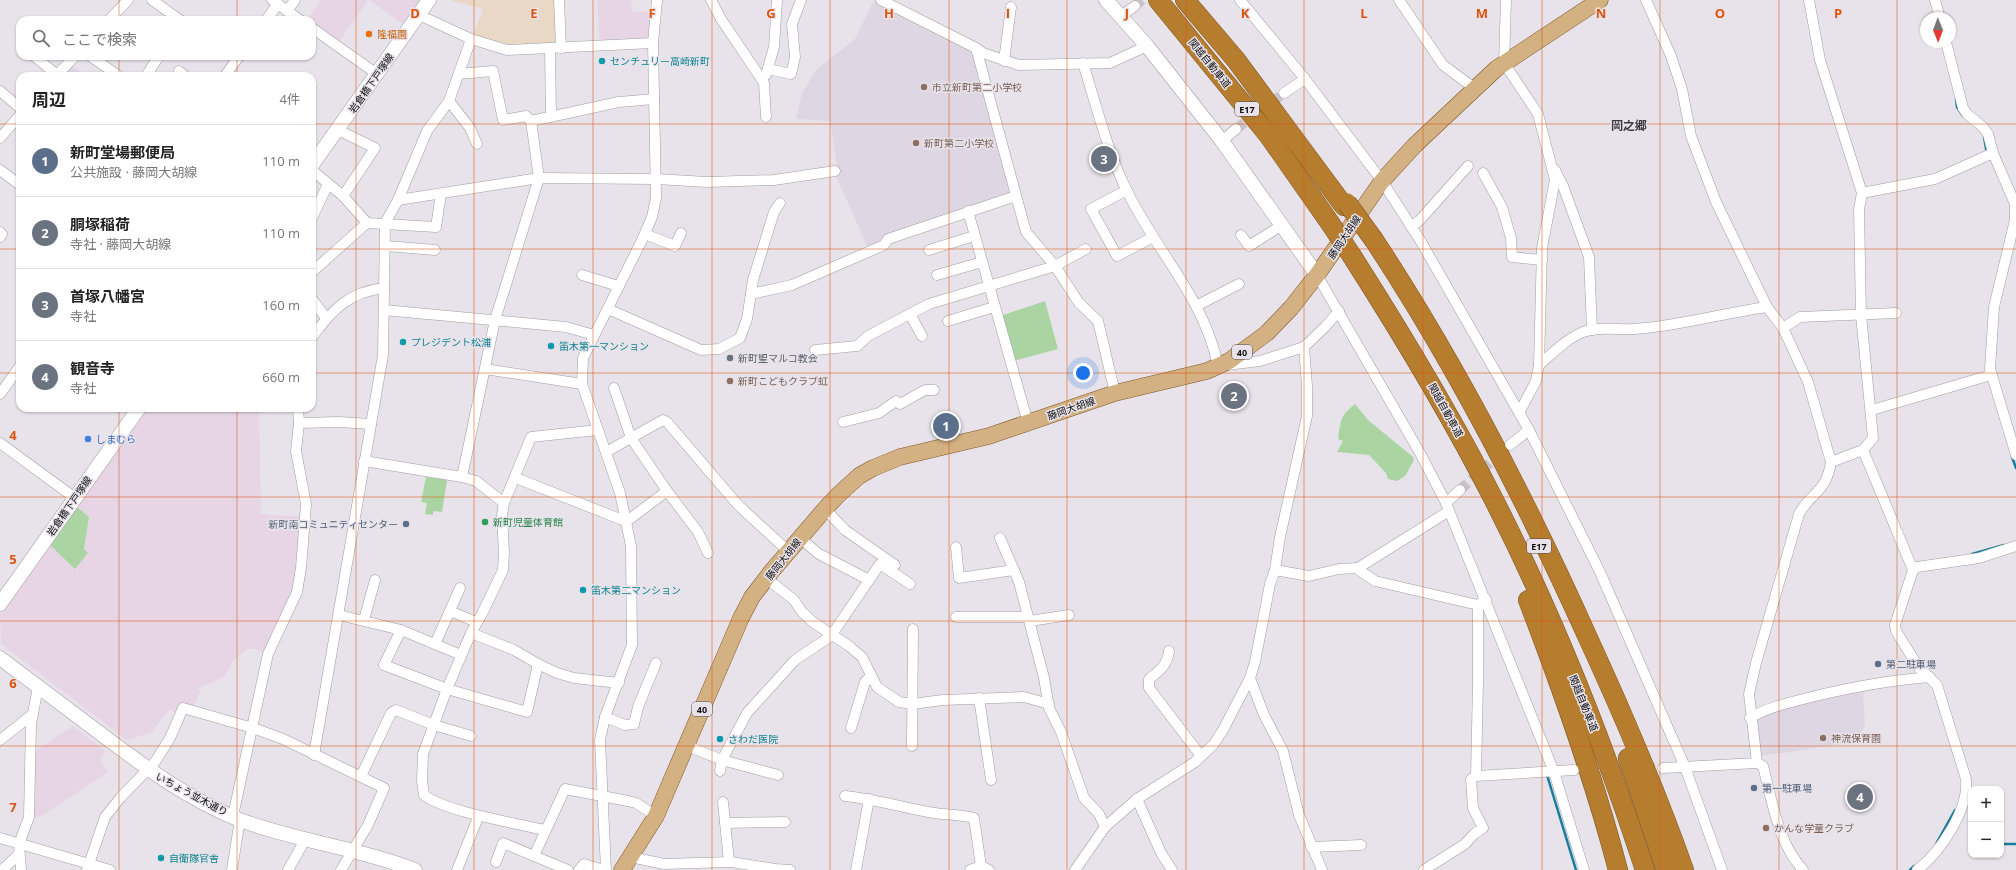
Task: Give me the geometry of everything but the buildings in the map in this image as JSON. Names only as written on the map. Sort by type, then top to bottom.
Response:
[{"type":"highway","name":"関越自動車道","points":[[1158,0],[1268,136],[1352,256],[1422,368],[1496,503],[1534,583],[1601,745],[1644,870]]},
{"type":"highway","name":"関越自動車道","points":[[1185,0],[1236,60],[1346,204],[1371,241],[1467,406],[1514,494],[1576,626],[1626,754],[1666,870]]},
{"type":"highway","points":[[1371,241],[1416,303],[1455,372],[1527,509],[1620,710],[1684,870]]},
{"type":"highway","points":[[1422,368],[1525,591],[1578,735],[1596,791],[1618,870]]},
{"type":"main road","name":"藤岡大胡線","points":[[622,870],[656,816],[741,618],[752,597],[788,551],[825,509],[859,476],[873,468],[900,458],[989,436],[1115,393],[1196,374],[1218,366],[1238,354],[1267,333],[1291,308],[1317,276],[1382,181],[1414,146],[1474,88],[1504,62],[1600,0]]},
{"type":"street","points":[[113,16],[128,0]]},
{"type":"street","points":[[152,0],[174,16]]},
{"type":"street","points":[[287,11],[295,0]]},
{"type":"street","name":"岩倉橋下戸塚線","points":[[316,160],[429,0]]},
{"type":"street","points":[[560,0],[561,48]]},
{"type":"street","points":[[579,870],[584,864],[605,870],[600,740],[605,717],[632,645],[633,632],[631,546],[627,520],[606,452],[582,384],[584,358],[618,286],[645,234],[652,217],[656,198],[653,43],[657,0]]},
{"type":"street","points":[[711,0],[764,83]]},
{"type":"street","points":[[766,117],[764,83],[774,47],[777,0]]},
{"type":"street","points":[[768,69],[791,74],[796,57],[792,24],[802,0]]},
{"type":"street","points":[[881,0],[976,48],[982,53],[1019,66],[1110,63],[1148,46]]},
{"type":"street","points":[[1106,0],[1148,46],[1222,141],[1282,225],[1339,311],[1416,446],[1448,507],[1482,602],[1554,772],[1584,870]]},
{"type":"street","points":[[1240,0],[1305,79],[1382,181],[1420,240],[1529,430],[1600,572],[1685,767],[1722,870]]},
{"type":"street","points":[[1398,0],[1443,65],[1474,88]]},
{"type":"street","points":[[1506,0],[1504,62],[1538,114],[1555,180],[1545,229],[1542,260],[1539,365],[1536,381],[1519,413]]},
{"type":"street","points":[[1646,0],[1671,56],[1680,82],[1691,136],[1716,202],[1767,307],[1783,328],[1808,382],[1831,462],[1829,476],[1824,485],[1805,504],[1799,514],[1756,663],[1749,694],[1750,718],[1757,762],[1762,766],[1777,822],[1788,847],[1803,870]]},
{"type":"street","points":[[1808,0],[1820,60],[1862,193],[1859,209],[1861,315],[1867,386],[1872,410],[1873,438],[1863,450],[1831,462]]},
{"type":"street","points":[[1935,0],[1938,12]]},
{"type":"street","points":[[268,16],[275,2],[294,16]]},
{"type":"street","points":[[1121,16],[1135,6]]},
{"type":"street","points":[[1004,60],[1011,7]]},
{"type":"street","points":[[418,15],[471,39],[507,50],[653,43]]},
{"type":"street","points":[[316,31],[377,74]]},
{"type":"street","points":[[314,755],[383,355],[386,246],[385,223],[398,200],[427,131],[449,101],[471,39]]},
{"type":"street","points":[[550,48],[552,117]]},
{"type":"street","points":[[976,48],[1026,232],[1055,266],[1079,303],[1098,321],[1115,393]]},
{"type":"street","points":[[1948,48],[1963,108],[1967,114],[1983,127],[1988,134],[1992,153],[2013,196],[2016,213],[1994,307],[1991,375],[2016,455]]},
{"type":"street","points":[[39,60],[52,72]]},
{"type":"street","points":[[61,72],[71,60]]},
{"type":"street","points":[[96,60],[113,72]]},
{"type":"street","points":[[149,72],[156,60]]},
{"type":"street","points":[[227,72],[233,60]]},
{"type":"street","points":[[1083,63],[1110,152],[1126,190],[1196,306],[1208,329],[1218,366],[1260,361],[1304,347],[1339,311]]},
{"type":"street","points":[[459,74],[493,71],[503,120],[526,116],[531,121],[539,178],[495,320],[462,477]]},
{"type":"street","points":[[1284,93],[1305,79]]},
{"type":"street","points":[[0,91],[16,105]]},
{"type":"street","points":[[531,121],[619,102],[654,99]]},
{"type":"street","points":[[449,101],[470,128],[477,144]]},
{"type":"street","points":[[0,138],[16,120]]},
{"type":"street","points":[[1222,141],[1236,129]]},
{"type":"street","points":[[338,130],[375,148],[343,196]]},
{"type":"street","points":[[1862,193],[1935,179],[1992,153]]},
{"type":"street","points":[[1552,164],[1564,186],[1589,257],[1592,330]]},
{"type":"street","points":[[1411,227],[1420,220],[1468,166]]},
{"type":"street","points":[[0,170],[16,182]]},
{"type":"street","points":[[398,200],[539,178],[656,179],[707,182],[774,180],[835,171]]},
{"type":"street","points":[[1483,173],[1502,207],[1511,238],[1512,257],[1542,260]]},
{"type":"street","points":[[316,174],[343,196],[367,223]]},
{"type":"street","points":[[316,210],[328,184]]},
{"type":"street","points":[[1126,190],[1091,209],[1117,256],[1153,237]]},
{"type":"street","points":[[316,268],[367,223],[436,227],[441,194]]},
{"type":"street","points":[[751,294],[792,285],[864,252],[884,245],[888,239],[1016,196]]},
{"type":"street","points":[[608,309],[701,350],[719,349],[740,338],[747,319],[751,294],[774,212],[780,203]]},
{"type":"street","points":[[968,211],[1028,423]]},
{"type":"street","points":[[1241,235],[1249,246],[1282,225]]},
{"type":"street","points":[[0,232],[2,234],[0,237]]},
{"type":"street","points":[[645,234],[675,246],[682,233]]},
{"type":"street","points":[[929,250],[974,236]]},
{"type":"street","points":[[386,246],[435,250]]},
{"type":"street","points":[[815,350],[857,346],[868,336],[929,304],[1055,266],[1086,249]]},
{"type":"street","points":[[937,275],[982,262]]},
{"type":"street","points":[[582,275],[618,286]]},
{"type":"street","points":[[1196,306],[1239,284]]},
{"type":"street","points":[[316,332],[326,318],[339,306],[357,294],[384,288]]},
{"type":"street","points":[[316,304],[326,318]]},
{"type":"street","points":[[948,322],[994,306]]},
{"type":"street","points":[[1539,365],[1562,345],[1583,332],[1592,330],[1635,329],[1695,321],[1767,307]]},
{"type":"street","points":[[384,310],[566,327],[594,335]]},
{"type":"street","points":[[1783,328],[1800,317],[1896,313]]},
{"type":"street","points":[[910,314],[922,336]]},
{"type":"street","points":[[1075,870],[1105,827],[1137,799],[1201,756],[1213,745],[1223,730],[1250,678],[1255,662],[1270,584],[1275,570],[1280,537],[1307,416],[1307,386],[1304,347]]},
{"type":"street","points":[[485,369],[582,384]]},
{"type":"street","points":[[0,394],[16,372]]},
{"type":"street","points":[[1872,410],[1991,375]]},
{"type":"street","points":[[614,388],[631,438],[667,491],[698,532],[708,553]]},
{"type":"street","points":[[843,422],[880,413],[925,390],[934,390]]},
{"type":"street","name":"岩倉橋下戸塚線","points":[[0,604],[136,412]]},
{"type":"street","points":[[232,870],[236,818],[268,654],[297,592],[301,568],[306,504],[296,451],[299,423],[298,412]]},
{"type":"street","points":[[606,452],[663,420],[667,422],[738,506],[788,551]]},
{"type":"street","points":[[299,423],[339,422],[371,424]]},
{"type":"street","points":[[545,830],[461,810],[429,799],[424,795],[422,781],[423,754],[447,689],[471,633],[482,614],[503,570],[504,553],[502,515],[504,503],[516,478],[531,437],[598,430]]},
{"type":"street","points":[[1510,445],[1529,430]]},
{"type":"street","points":[[0,443],[75,498]]},
{"type":"street","points":[[1863,450],[1913,570]]},
{"type":"street","points":[[364,461],[462,477],[476,481],[504,503]]},
{"type":"street","points":[[516,478],[620,519],[627,520],[667,491]]},
{"type":"street","points":[[1275,570],[1309,576],[1339,569],[1356,568],[1448,507],[1460,490]]},
{"type":"street","points":[[825,509],[845,530],[895,565]]},
{"type":"street","points":[[800,538],[819,554],[869,580]]},
{"type":"street","points":[[1000,538],[1014,570],[1029,619],[1049,704],[1061,732],[1084,798],[1098,814],[1105,827]]},
{"type":"street","points":[[1917,870],[1930,861],[1938,850],[1960,812],[1968,790],[1937,685],[1915,662],[1896,631],[1895,625],[1913,570],[1917,567],[1979,558],[2016,546]]},
{"type":"street","points":[[956,547],[959,578],[1014,570]]},
{"type":"street","points":[[720,771],[722,760],[747,713],[795,660],[831,636],[880,564],[910,584]]},
{"type":"street","points":[[1356,568],[1375,581],[1482,602]]},
{"type":"street","points":[[766,578],[794,600],[802,612],[814,623],[831,636],[850,646],[862,657],[878,687],[899,702],[912,704],[943,700],[1024,697],[1049,704]]},
{"type":"street","points":[[364,620],[375,580]]},
{"type":"street","points":[[435,644],[460,588]]},
{"type":"street","points":[[1476,776],[1478,683],[1482,602]]},
{"type":"street","points":[[450,612],[476,622]]},
{"type":"street","points":[[339,615],[401,630],[461,656]]},
{"type":"street","points":[[956,617],[1029,619],[1069,615]]},
{"type":"street","points":[[912,746],[913,629]]},
{"type":"street","points":[[401,630],[384,664],[447,689],[527,712],[538,664]]},
{"type":"street","points":[[471,633],[514,650],[538,664],[574,678],[619,683]]},
{"type":"street","points":[[1168,651],[1167,661],[1163,668],[1149,679],[1149,688],[1201,756]]},
{"type":"street","name":"いちょう並木通り","points":[[0,658],[149,770],[194,798],[236,818],[305,840],[353,851],[398,867],[414,870]]},
{"type":"street","points":[[605,717],[625,725],[634,724],[638,707],[656,663]]},
{"type":"street","points":[[850,728],[865,682],[871,676]]},
{"type":"street","points":[[1750,718],[1768,709],[1845,689],[1895,680],[1930,677]]},
{"type":"street","points":[[1250,678],[1264,715],[1283,751],[1299,814],[1311,847],[1322,870]]},
{"type":"street","points":[[21,870],[19,844],[29,817],[32,714],[38,687]]},
{"type":"street","points":[[979,698],[991,780]]},
{"type":"street","points":[[88,867],[106,817],[122,797],[149,770],[170,738],[183,708],[253,728],[283,739],[384,788],[368,825],[341,870]]},
{"type":"street","points":[[361,776],[391,713],[396,710],[434,725],[471,736]]},
{"type":"street","points":[[0,740],[32,714]]},
{"type":"street","points":[[687,746],[722,760],[778,775]]},
{"type":"street","points":[[1663,768],[1757,762]]},
{"type":"street","points":[[1424,870],[1460,847],[1483,828],[1473,808],[1471,779],[1476,776],[1574,770]]},
{"type":"street","points":[[534,856],[564,789],[636,804],[656,816]]},
{"type":"street","points":[[845,796],[869,798],[935,813],[963,815],[974,818],[985,868],[970,870]]},
{"type":"street","points":[[856,870],[869,798]]},
{"type":"street","points":[[1137,799],[1161,853],[1172,870]]},
{"type":"street","points":[[723,802],[729,862]]},
{"type":"street","points":[[457,870],[477,820]]},
{"type":"street","points":[[725,823],[785,822]]},
{"type":"street","points":[[0,838],[88,867],[110,870]]},
{"type":"street","points":[[288,870],[305,840]]},
{"type":"street","points":[[496,862],[503,843],[568,870]]},
{"type":"street","points":[[1311,847],[1361,845]]},
{"type":"street","points":[[2,870],[19,854]]},
{"type":"street","points":[[631,856],[664,864],[729,862],[775,870],[790,870]]},
{"type":"shaded area","points":[[321,0],[368,0],[339,42],[316,26],[316,16],[310,16]]},
{"type":"shaded area","points":[[369,0],[420,0],[403,24]]},
{"type":"shaded area","points":[[450,0],[557,0],[559,45],[510,47],[473,36],[483,9]]},
{"type":"shaded area","points":[[597,0],[631,0],[632,12],[651,11],[649,38],[600,42]]},
{"type":"shaded area","name":"新町第二小学校","points":[[874,0],[974,51],[1010,190],[1006,196],[885,236],[873,246],[868,248],[835,174],[834,167],[837,166],[830,121],[796,119],[802,93],[817,69],[855,39]]},
{"type":"shaded area","points":[[71,65],[81,72],[65,72]]},
{"type":"shaded area","points":[[145,412],[259,412],[261,514],[300,517],[297,569],[293,592],[267,653],[255,649],[247,649],[234,660],[224,677],[197,689],[201,690],[194,707],[181,704],[176,713],[169,710],[151,733],[127,740],[1,644],[0,615],[50,545],[88,553],[84,549],[89,517],[77,507]]},
{"type":"shaded area","points":[[1867,687],[1863,694],[1865,726],[1856,742],[1760,756],[1754,720],[1762,714]]},
{"type":"shaded area","points":[[73,726],[106,752],[100,760],[108,772],[40,817],[31,819],[32,753]]},
{"type":"green space","points":[[1045,301],[1058,349],[1013,361],[1000,316]]},
{"type":"green space","points":[[1355,404],[1368,420],[1413,457],[1414,460],[1405,476],[1397,481],[1388,479],[1386,473],[1369,455],[1337,452],[1343,441],[1338,439],[1342,419],[1346,412]]},
{"type":"green space","points":[[426,477],[447,480],[442,512],[433,511],[433,515],[425,514],[427,503],[421,502]]},
{"type":"green space","points":[[77,507],[89,517],[84,549],[88,553],[75,569],[50,545]]},
{"type":"waterway","points":[[1956,99],[1957,107],[1963,116]]},
{"type":"waterway","points":[[1984,137],[1987,154]]},
{"type":"waterway","points":[[2012,457],[2016,468]]},
{"type":"waterway","points":[[1972,554],[2004,545]]},
{"type":"waterway","points":[[1547,775],[1576,870]]},
{"type":"waterway","points":[[1936,844],[1955,810]]},
{"type":"waterway","points":[[2004,844],[2016,844]]},
{"type":"waterway","points":[[1910,870],[1914,866]]},
{"type":"tunnel","points":[[1135,6],[1142,0]]},
{"type":"tunnel","points":[[1236,129],[1284,93]]},
{"type":"tunnel","points":[[1460,490],[1501,453]]},
{"type":"tunnel","points":[[1585,770],[1663,768]]},
{"type":"place","name":"隆福園","points":[[369,34]]},
{"type":"place","name":"センチュリー高崎新町","points":[[602,61]]},
{"type":"place","name":"市立新町第二小学校","points":[[924,87]]},
{"type":"place","name":"新町第二小学校","points":[[916,143]]},
{"type":"place","name":"首塚八幡宮","points":[[1104,159]]},
{"type":"place","name":"プレジデント松浦","points":[[403,342]]},
{"type":"place","name":"笛木第一マンション","points":[[551,346]]},
{"type":"place","name":"新町聖マルコ教会","points":[[730,358]]},
{"type":"place","name":"新町こどもクラブ虹","points":[[730,381]]},
{"type":"place","name":"胴塚稲荷","points":[[1234,396]]},
{"type":"place","name":"新町堂場郵便局","points":[[946,426]]},
{"type":"place","name":"しまむら","points":[[88,439]]},
{"type":"place","name":"新町児童体育館","points":[[485,522]]},
{"type":"place","name":"新町南コミュニティセンター","points":[[406,524]]},
{"type":"place","name":"笛木第二マンション","points":[[583,590]]},
{"type":"place","name":"第二駐車場","points":[[1878,664]]},
{"type":"place","name":"神流保育園","points":[[1823,738]]},
{"type":"place","name":"さわだ医院","points":[[720,739]]},
{"type":"place","name":"第一駐車場","points":[[1754,788]]},
{"type":"place","name":"観音寺","points":[[1860,797]]},
{"type":"place","name":"かんな学童クラブ","points":[[1766,828]]},
{"type":"place","name":"自衛隊官舎","points":[[161,858]]},
{"type":"district","name":"岡之郷","points":[[1629,125]]}]
